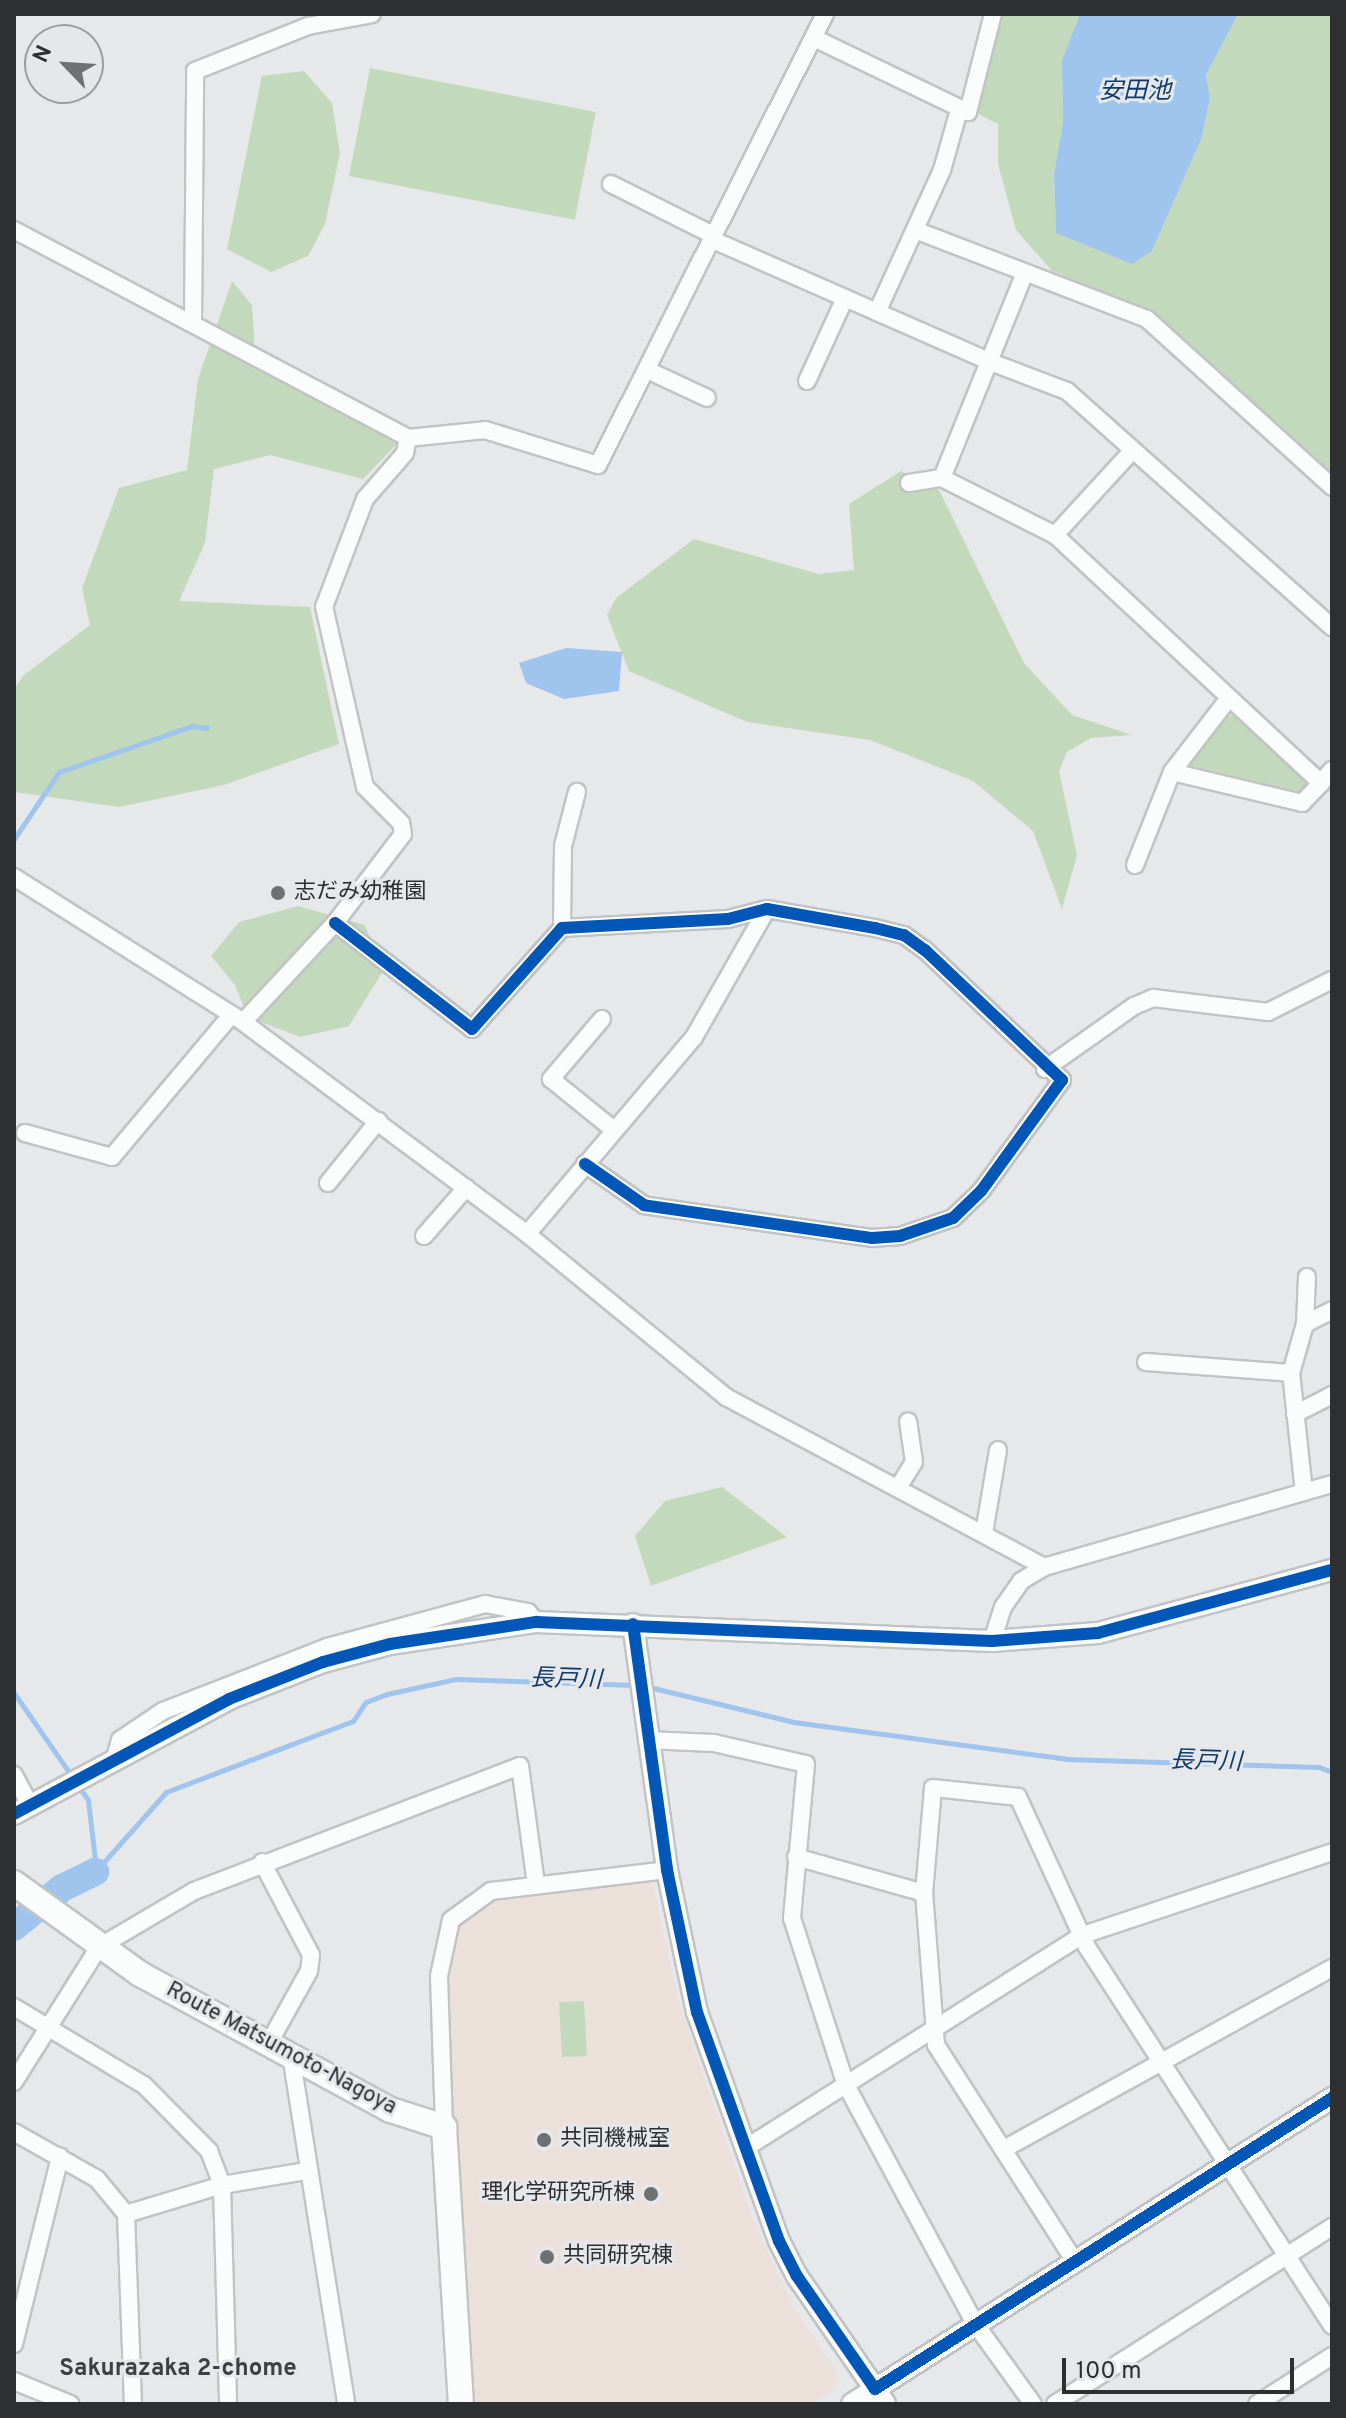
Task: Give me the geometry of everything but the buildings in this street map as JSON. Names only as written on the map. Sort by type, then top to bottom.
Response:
[{"type":"main road","name":"Route Matsumoto-Nagoya","points":[[14,1884],[99,1947],[391,2110],[444,2127]]},
{"type":"main road","points":[[444,2127],[461,2404]]},
{"type":"street","points":[[193,321],[195,71],[308,20],[372,14]]},
{"type":"street","points":[[16,235],[193,321],[408,438],[485,430],[598,465],[825,14]]},
{"type":"street","points":[[814,38],[968,112],[993,14]]},
{"type":"street","points":[[877,312],[942,170],[959,110]]},
{"type":"street","points":[[611,184],[714,238],[845,298],[988,361],[1067,391],[1332,627]]},
{"type":"street","points":[[915,230],[1024,275],[1147,319],[1332,487]]},
{"type":"street","points":[[942,478],[1024,275]]},
{"type":"street","points":[[807,381],[845,298]]},
{"type":"street","points":[[647,370],[707,398]]},
{"type":"street","points":[[25,1133],[112,1157],[237,1018],[335,923],[403,834],[401,823],[365,787],[324,607],[365,499],[405,453],[408,438]]},
{"type":"street","points":[[1055,535],[1133,450]]},
{"type":"street","points":[[909,483],[942,478],[1055,535],[1229,698],[1326,777],[1302,803],[1172,772]]},
{"type":"street","points":[[1135,865],[1172,772],[1229,698]]},
{"type":"street","points":[[335,923],[472,1029],[562,928],[563,846],[577,792]]},
{"type":"street","points":[[14,877],[237,1018],[527,1234],[726,1397],[899,1486],[1044,1567]]},
{"type":"street","points":[[562,928],[728,919],[767,909],[904,935],[1045,1069],[1062,1080],[981,1191],[953,1218],[900,1236],[857,1236],[644,1205],[585,1164]]},
{"type":"street","points":[[527,1234],[694,1037],[767,909]]},
{"type":"street","points":[[1045,1069],[1134,1006],[1153,998],[1268,1012],[1332,980]]},
{"type":"street","points":[[602,1019],[551,1079],[614,1130]]},
{"type":"street","points":[[328,1183],[378,1121]]},
{"type":"street","points":[[424,1236],[466,1188]]},
{"type":"street","points":[[1304,1492],[1291,1373],[1305,1324],[1307,1277]]},
{"type":"street","points":[[1305,1324],[1332,1310]]},
{"type":"street","points":[[1146,1362],[1291,1373]]},
{"type":"street","points":[[1295,1414],[1332,1395]]},
{"type":"street","points":[[899,1486],[914,1462],[908,1421]]},
{"type":"street","points":[[984,1533],[998,1450]]},
{"type":"street","points":[[992,1641],[1012,1594],[1044,1567],[1332,1484]]},
{"type":"street","points":[[14,1775],[21,1808],[229,1699],[323,1662],[390,1644],[536,1622],[992,1641],[1098,1633],[1332,1570]]},
{"type":"street","points":[[633,1624],[667,1870],[697,2012],[744,2149],[797,2276],[880,2397]]},
{"type":"street","points":[[647,1740],[714,1743],[806,1764],[792,1918],[846,2085],[976,2325],[1033,2404]]},
{"type":"street","points":[[14,2082],[99,1947],[194,1891],[262,1862],[520,1766],[536,1884]]},
{"type":"street","points":[[1074,2260],[936,2045],[932,2029],[924,1893],[933,1788],[1013,1794],[1083,1935],[1332,2326]]},
{"type":"street","points":[[744,2149],[1083,1935],[1332,1852]]},
{"type":"street","points":[[796,1857],[924,1893]]},
{"type":"street","points":[[262,1862],[311,1955],[309,1971],[269,2043]]},
{"type":"street","points":[[444,2127],[439,1976],[451,1920],[491,1891],[667,1870]]},
{"type":"street","points":[[1004,2149],[1162,2058],[1332,1968]]},
{"type":"street","points":[[14,2007],[144,2085],[209,2151],[222,2185],[228,2404]]},
{"type":"street","points":[[291,2055],[346,2404]]},
{"type":"street","points":[[852,2404],[880,2397],[976,2325],[1074,2260],[1332,2098]]},
{"type":"street","points":[[14,2132],[97,2179],[126,2214],[133,2404]]},
{"type":"street","points":[[14,2344],[60,2157]]},
{"type":"street","points":[[126,2214],[222,2185],[307,2171]]},
{"type":"street","points":[[1055,2404],[1332,2227]]},
{"type":"street","points":[[1257,2404],[1332,2356]]},
{"type":"street","points":[[14,2381],[70,2404]]},
{"type":"shaded area","points":[[644,1878],[653,1884],[678,2000],[753,2220],[793,2306],[839,2376],[832,2391],[812,2404],[469,2404],[446,2021],[456,1924],[492,1896]]},
{"type":"green space","points":[[999,14],[1080,14],[1062,60],[1063,123],[1054,174],[1056,232],[1086,244],[1152,251],[1202,137],[1210,98],[1206,75],[1237,15],[1332,14],[1332,476],[1150,312],[1052,271],[1016,230],[998,164],[998,124],[974,112]]},
{"type":"green space","points":[[370,68],[596,112],[575,220],[349,176]]},
{"type":"green space","points":[[304,71],[332,103],[340,153],[325,224],[308,256],[271,272],[227,249],[262,76]]},
{"type":"green space","points":[[232,281],[252,305],[256,367],[397,444],[363,479],[270,455],[214,469],[205,543],[179,601],[310,607],[339,744],[224,785],[119,807],[14,792],[14,689],[24,675],[90,625],[82,588],[119,488],[187,470],[198,379]]},
{"type":"green space","points":[[901,471],[939,490],[1024,663],[1072,715],[1132,735],[1091,738],[1067,752],[1059,771],[1077,855],[1062,909],[1033,831],[973,781],[870,740],[747,722],[629,671],[607,615],[616,598],[694,539],[819,574],[854,570],[849,504]]},
{"type":"green space","points":[[1236,715],[1308,780],[1303,792],[1182,771],[1226,716]]},
{"type":"green space","points":[[298,906],[365,925],[383,971],[349,1026],[300,1037],[248,1017],[235,985],[211,956],[239,922]]},
{"type":"green space","points":[[722,1487],[787,1537],[651,1586],[635,1536],[665,1501]]},
{"type":"green space","points":[[584,2001],[587,2056],[562,2057],[559,2002]]},
{"type":"water","name":"安田池","points":[[1080,14],[1238,14],[1206,75],[1210,98],[1202,137],[1152,251],[1132,264],[1056,233],[1054,174],[1063,123],[1062,60]]},
{"type":"water","points":[[566,648],[622,652],[619,691],[564,699],[526,683],[519,663]]},
{"type":"waterway","points":[[14,839],[59,772],[192,726],[207,728]]},
{"type":"waterway","name":"長戸川","points":[[95,1872],[166,1792],[353,1721],[366,1702],[387,1694],[456,1679],[635,1685]]},
{"type":"waterway","name":"長戸川","points":[[645,1686],[794,1722],[1066,1759],[1319,1767],[1332,1772]]},
{"type":"waterway","points":[[14,1693],[73,1778]]},
{"type":"waterway","points":[[78,1786],[88,1800],[96,1868]]},
{"type":"waterway","name":"長戸川","points":[[14,1927],[62,1888],[95,1872]]},
{"type":"cycle path","points":[[335,923],[472,1029],[562,928],[728,919],[767,909],[875,928],[904,935],[925,950],[1062,1080],[981,1191],[953,1218],[900,1236],[872,1238],[644,1205],[585,1164]]},
{"type":"cycle path","points":[[14,1814],[229,1699],[323,1662],[390,1644],[536,1622],[992,1641],[1098,1633],[1332,1570]]},
{"type":"cycle path","points":[[633,1624],[667,1870],[697,2012],[779,2241],[797,2276],[875,2389],[1332,2098]]},
{"type":"place","name":"志だみ幼稚園","points":[[278,893]]},
{"type":"place","name":"共同機械室","points":[[544,2140]]},
{"type":"place","name":"理化学研究所棟","points":[[651,2194]]},
{"type":"place","name":"共同研究棟","points":[[547,2257]]},
{"type":"district","name":"Sakurazaka 2-chome","points":[[178,2370]]}]
